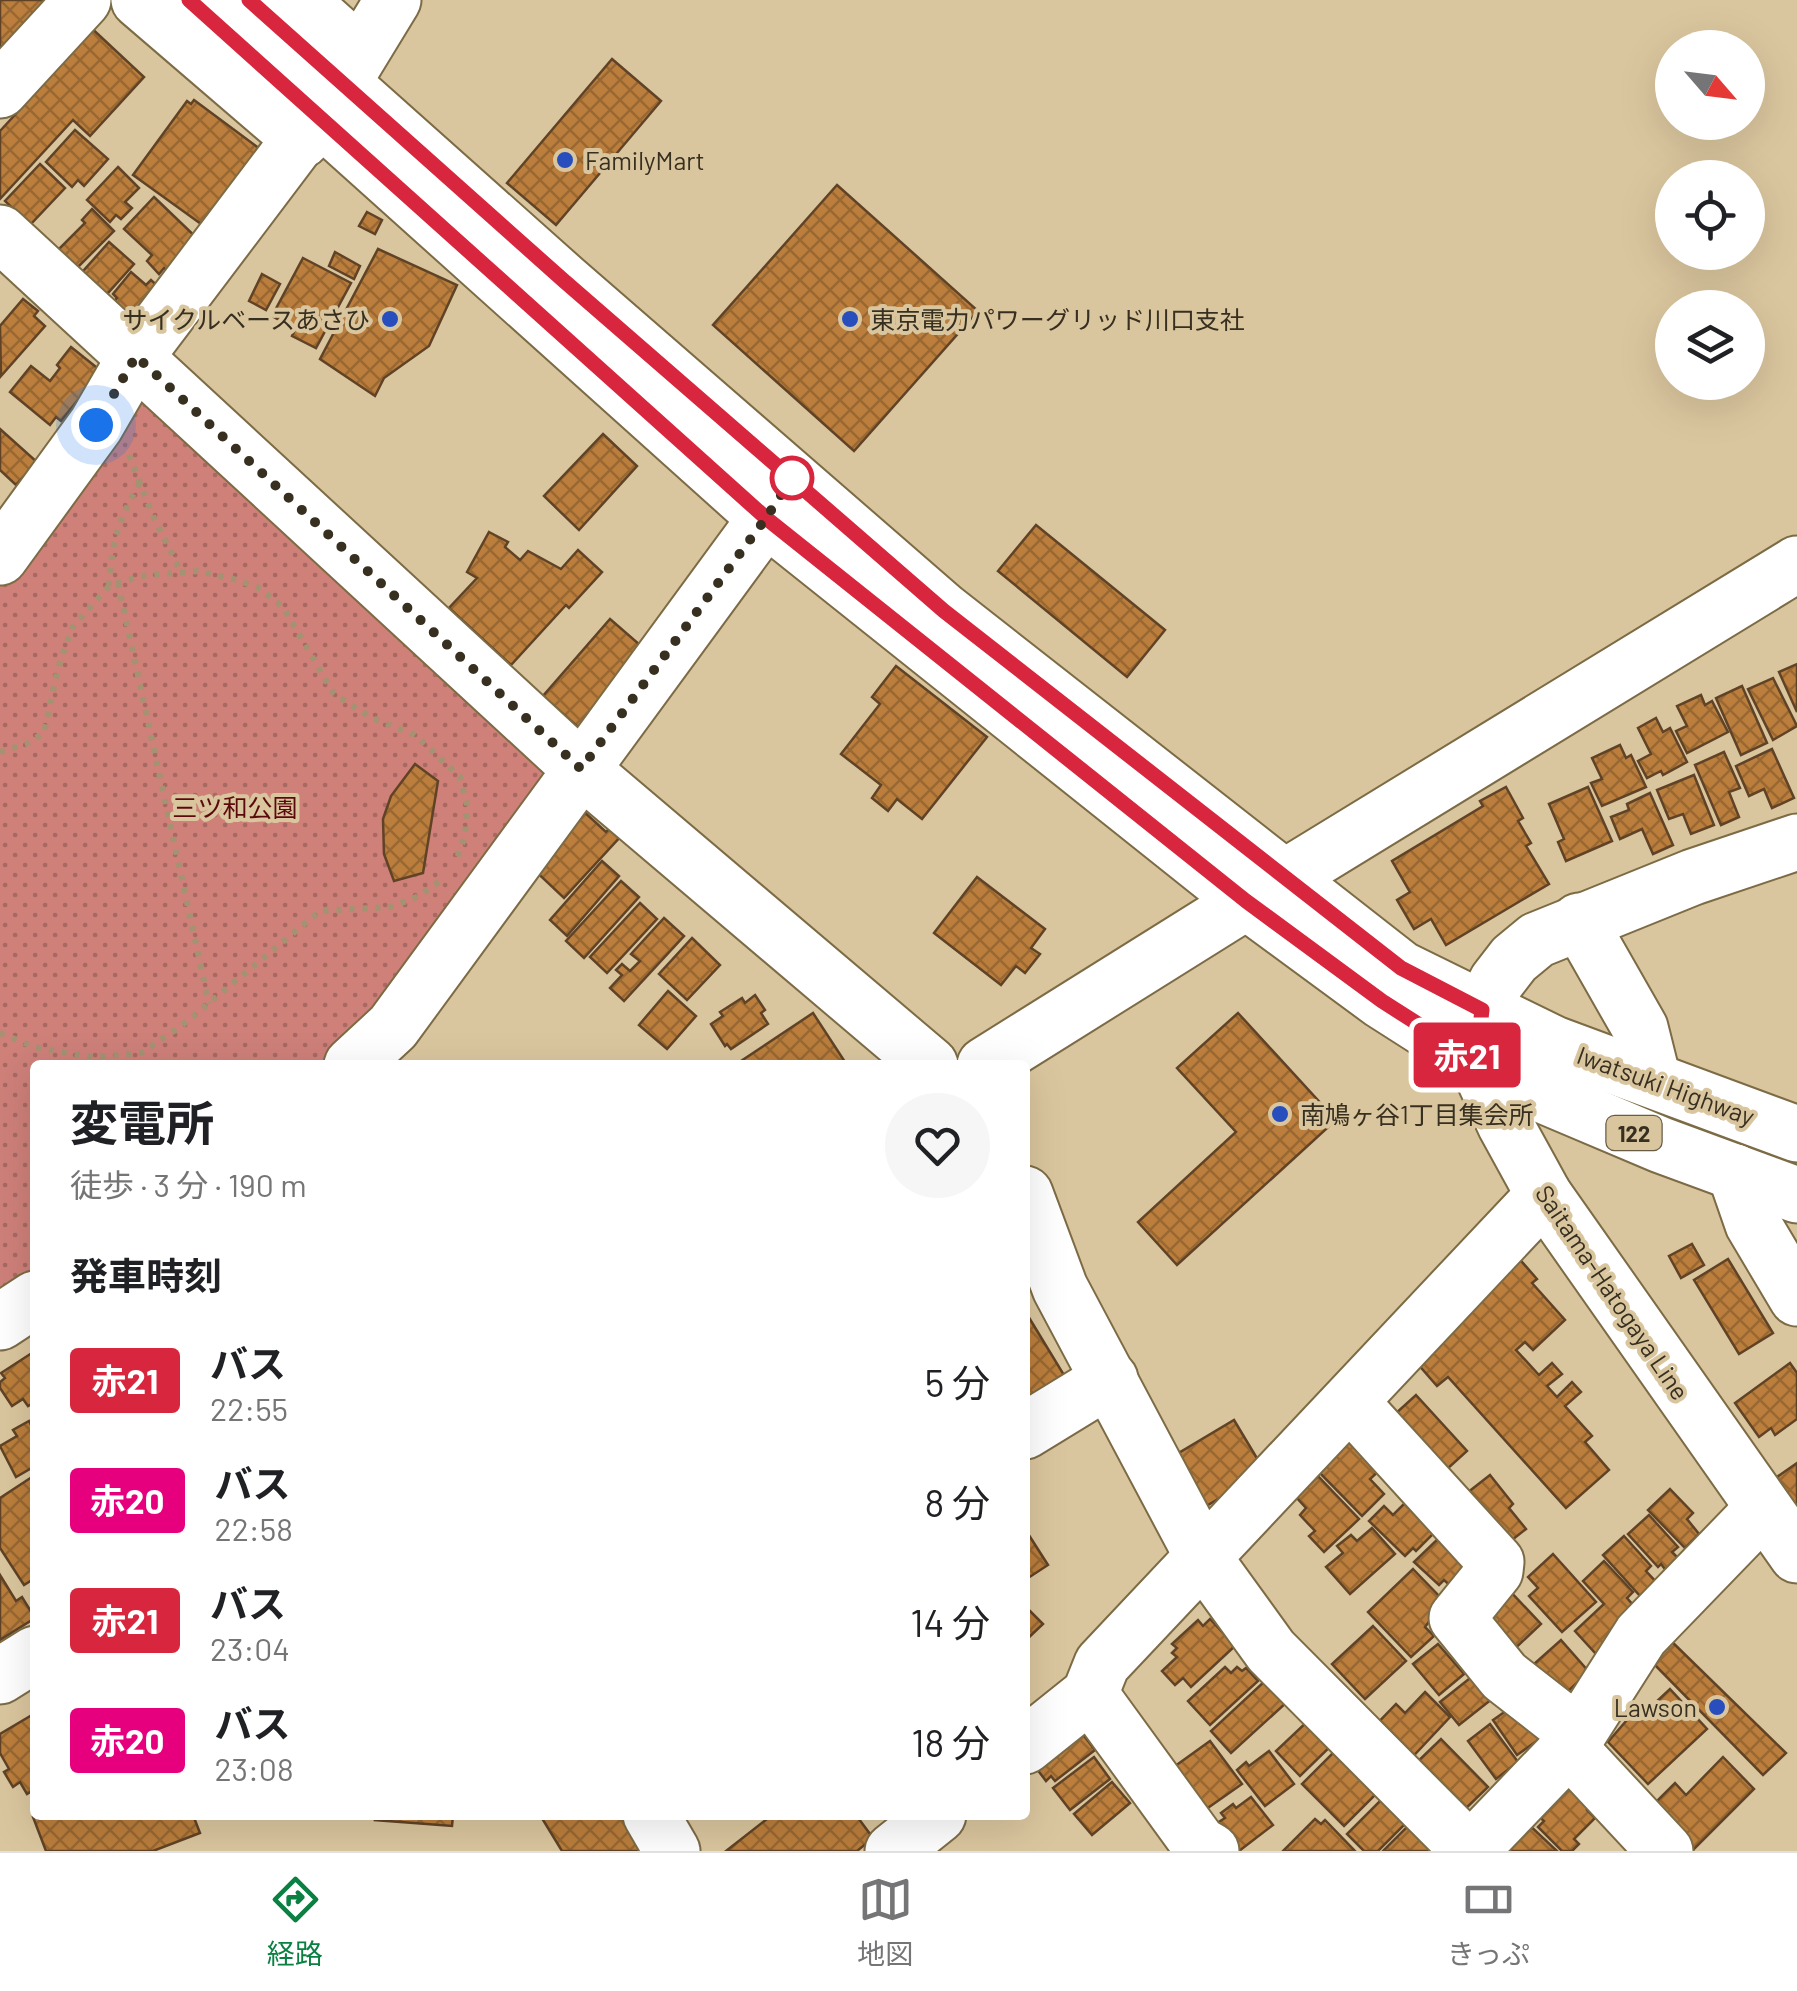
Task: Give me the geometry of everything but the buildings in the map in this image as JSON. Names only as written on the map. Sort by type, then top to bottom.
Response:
[{"type":"main road","points":[[0,90],[83,0]]},
{"type":"main road","points":[[139,0],[331,97]]},
{"type":"main road","name":"122","points":[[189,0],[281,85],[331,97],[563,280],[1265,890]]},
{"type":"main road","name":"122","points":[[248,0],[331,97],[766,518],[1265,890],[1401,968],[1479,1036]]},
{"type":"main road","points":[[300,0],[331,97]]},
{"type":"main road","points":[[0,556],[96,425],[136,356],[331,97],[393,0]]},
{"type":"main road","points":[[0,234],[581,769],[924,1060]]},
{"type":"main road","points":[[358,1060],[393,1028],[766,518]]},
{"type":"main road","points":[[993,1060],[1797,564]]},
{"type":"main road","points":[[1479,1036],[1497,980],[1514,959],[1538,940],[1579,921],[1797,842]]},
{"type":"main road","points":[[1579,921],[1640,1028],[1653,1080]]},
{"type":"main road","name":"Iwatsuki Highway","points":[[1479,1036],[1554,1044],[1797,1134]]},
{"type":"main road","name":"Iwatsuki Highway","points":[[1479,1036],[1581,1111],[1797,1194]]},
{"type":"main road","name":"Saitama-Hatogaya Line","points":[[1479,1036],[1505,1124],[1544,1195],[1797,1555]]},
{"type":"main road","points":[[1735,1172],[1753,1224],[1797,1298]]},
{"type":"main road","points":[[1030,1742],[1090,1694],[1102,1664],[1544,1195]]},
{"type":"main road","points":[[1030,1207],[1060,1288],[1203,1556],[1271,1651],[1470,1851],[1573,1741],[1642,1634],[1763,1510]]},
{"type":"main road","points":[[0,1322],[30,1303]]},
{"type":"main road","points":[[1030,1429],[1110,1379]]},
{"type":"main road","points":[[1351,1403],[1496,1562],[1496,1570],[1457,1618],[1504,1676],[1573,1741],[1665,1851]]},
{"type":"main road","points":[[0,1676],[30,1657]]},
{"type":"main road","points":[[1090,1694],[1199,1844],[1211,1851]]},
{"type":"main road","points":[[654,1820],[672,1851]]},
{"type":"main road","points":[[892,1851],[932,1820]]},
{"type":"path","points":[[96,425],[119,439],[133,460],[153,516],[181,572]]},
{"type":"path","points":[[108,586],[119,520],[140,480]]},
{"type":"path","points":[[0,752],[44,734],[58,668],[72,628],[108,586],[141,576],[198,571],[259,588],[296,626],[334,694],[372,718],[415,735],[460,777],[467,806],[465,836],[456,860],[442,879],[419,896],[391,906],[320,910],[209,1004],[156,1046],[131,1060]]},
{"type":"path","points":[[118,583],[209,1004]]},
{"type":"path","points":[[0,1033],[34,1047],[120,1060]]},
{"type":"green space","name":"三ツ和公園","points":[[138,396],[551,771],[381,1011],[335,1060],[30,1060],[30,1278],[0,1298],[0,580]]},
{"type":"bus line","name":"赤21","points":[[189,0],[766,518],[1246,901],[1382,1001],[1476,1061],[1482,1010],[1401,968],[944,611],[249,0]]},
{"type":"place","name":"FamilyMart","points":[[565,160]]},
{"type":"place","name":"サイクルベースあさひ","points":[[390,319]]},
{"type":"place","name":"東京電力パワーグリッド川口支社","points":[[850,319]]},
{"type":"place","name":"南鳩ヶ谷1丁目集会所","points":[[1280,1114]]},
{"type":"place","name":"Lawson","points":[[1717,1707]]},
{"type":"route","points":[[96,425],[136,356],[581,769],[792,478]]}]
